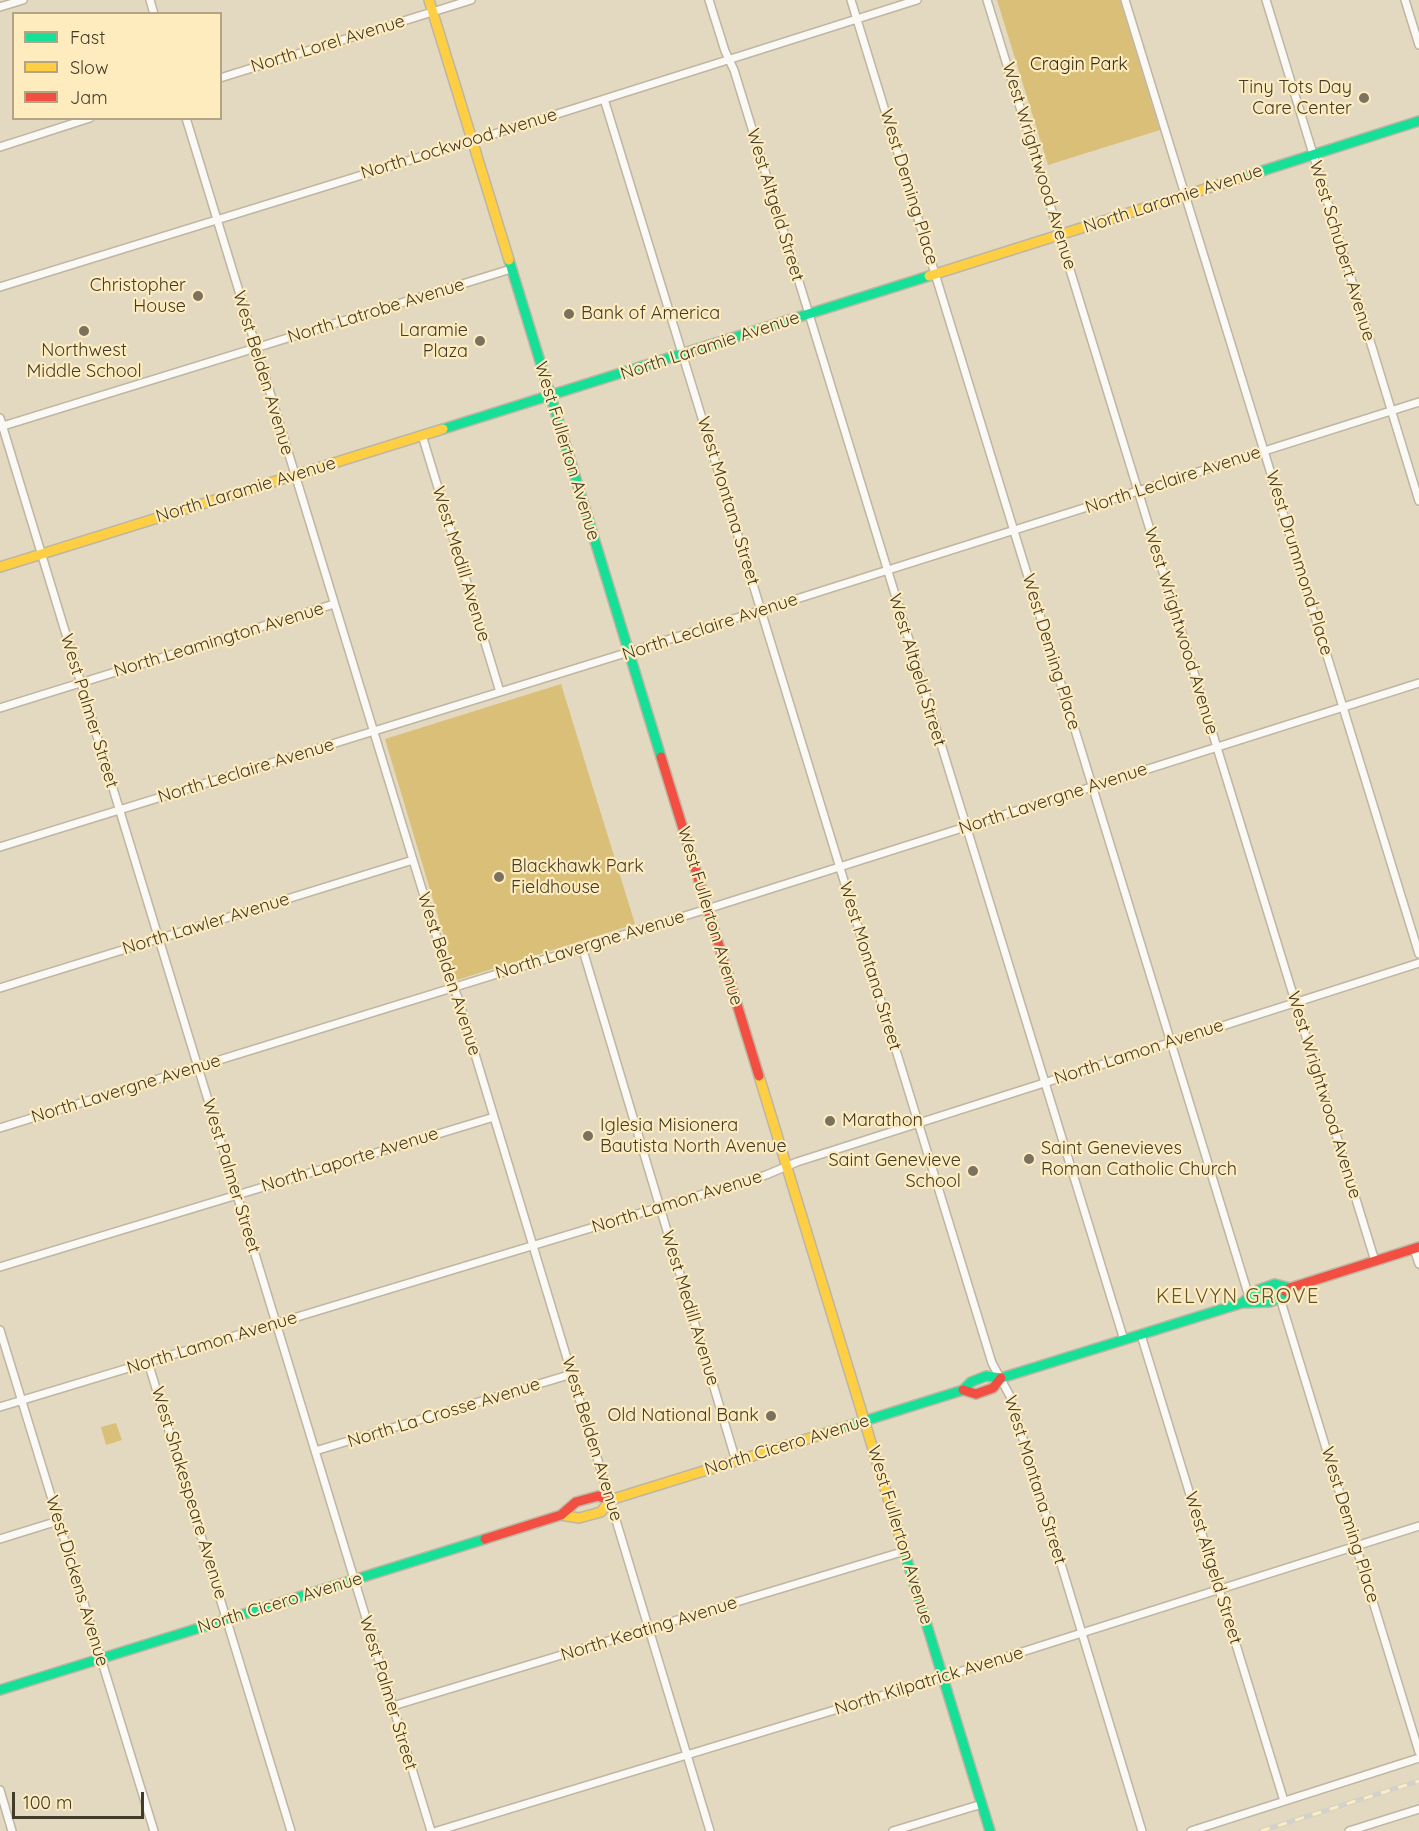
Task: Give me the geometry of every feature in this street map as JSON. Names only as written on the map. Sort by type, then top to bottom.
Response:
[{"type":"main road","name":"West Fullerton Avenue","points":[[429,0],[990,1831]]},
{"type":"main road","name":"North Laramie Avenue","points":[[0,567],[808,315],[1419,121]]},
{"type":"main road","name":"North Cicero Avenue","points":[[0,1690],[561,1515],[576,1502],[598,1496],[610,1500],[963,1390],[976,1394],[993,1388],[1001,1378],[1248,1301],[1270,1302],[1280,1298],[1290,1288],[1417,1248]]},
{"type":"main road","name":"North Cicero Avenue","points":[[1248,1301],[1258,1290],[1275,1284],[1290,1288]]},
{"type":"main road","name":"North Cicero Avenue","points":[[561,1515],[579,1518],[601,1512],[610,1500]]},
{"type":"street","points":[[0,7],[23,0]]},
{"type":"street","name":"North Lorel Avenue","points":[[222,77],[471,0]]},
{"type":"street","name":"West Altgeld Street","points":[[709,0],[725,51],[734,70],[1124,1340]]},
{"type":"street","name":"West Deming Place","points":[[851,0],[1171,1042],[1248,1301]]},
{"type":"street","name":"North Lockwood Avenue","points":[[0,287],[917,0]]},
{"type":"street","name":"West Wrightwood Avenue","points":[[987,0],[1375,1261]]},
{"type":"street","name":"West Drummond Place","points":[[1125,0],[1419,954]]},
{"type":"street","name":"West Schubert Avenue","points":[[1266,0],[1419,501]]},
{"type":"street","points":[[1405,0],[1419,45]]},
{"type":"street","name":"West Montana Street","points":[[604,99],[992,1363],[1010,1396],[1142,1831]]},
{"type":"street","points":[[0,147],[84,120]]},
{"type":"street","name":"West Belden Avenue","points":[[187,120],[412,860],[458,998],[710,1831]]},
{"type":"street","name":"North Latrobe Avenue","points":[[1,426],[511,269]]},
{"type":"street","name":"North Leclaire Avenue","points":[[0,847],[629,652],[1419,402]]},
{"type":"street","name":"West Palmer Street","points":[[0,418],[430,1831]]},
{"type":"street","name":"West Medill Avenue","points":[[422,435],[500,692]]},
{"type":"street","name":"North Leamington Avenue","points":[[0,708],[334,604]]},
{"type":"street","name":"North Lavergne Avenue","points":[[0,1128],[707,909],[1419,683]]},
{"type":"street","name":"North Lawler Avenue","points":[[0,988],[412,860]]},
{"type":"street","name":"West Medill Avenue","points":[[582,947],[736,1461]]},
{"type":"street","name":"North Lamon Avenue","points":[[0,1407],[766,1175],[918,1123],[1419,963]]},
{"type":"street","name":"North Laporte Avenue","points":[[0,1267],[494,1117]]},
{"type":"street","points":[[1417,1248],[1419,1264]]},
{"type":"street","name":"West Deming Place","points":[[1280,1298],[1419,1752]]},
{"type":"street","name":"West Dickens Avenue","points":[[0,1330],[154,1831]]},
{"type":"street","name":"West Altgeld Street","points":[[1141,1335],[1284,1801]]},
{"type":"street","name":"West Shakespeare Avenue","points":[[148,1362],[291,1831]]},
{"type":"street","name":"North La Crosse Avenue","points":[[315,1451],[572,1374]]},
{"type":"street","points":[[0,1539],[58,1521]]},
{"type":"street","name":"North Kilpatrick Avenue","points":[[437,1831],[943,1677],[1419,1526]]},
{"type":"street","name":"North Keating Avenue","points":[[393,1707],[905,1551]]},
{"type":"street","points":[[1191,1831],[1419,1758]]},
{"type":"street","points":[[0,1790],[12,1831]]},
{"type":"street","points":[[893,1831],[982,1804]]},
{"type":"street","points":[[1349,1831],[1419,1809]]},
{"type":"green space","name":"Cragin Park","points":[[997,0],[1120,0],[1160,130],[1048,165]]},
{"type":"green space","points":[[561,684],[635,924],[457,980],[385,739]]},
{"type":"green space","points":[[116,1423],[122,1440],[106,1445],[101,1427]]},
{"type":"railway","points":[[1261,1831],[1419,1781]]},
{"type":"traffic: fast","points":[[1243,177],[1419,121]]},
{"type":"traffic: fast","points":[[509,260],[661,757]]},
{"type":"traffic: fast","points":[[443,429],[929,276]]},
{"type":"traffic: fast","points":[[1242,1303],[1258,1290],[1275,1284],[1290,1288]]},
{"type":"traffic: fast","points":[[823,1434],[963,1390],[971,1382],[986,1376],[1001,1378],[1242,1303],[1270,1302],[1280,1298],[1286,1292]]},
{"type":"traffic: fast","points":[[0,1690],[485,1539]]},
{"type":"traffic: fast","points":[[902,1544],[990,1831]]},
{"type":"traffic: slow","points":[[429,0],[509,260]]},
{"type":"traffic: slow","points":[[929,276],[1243,177]]},
{"type":"traffic: slow","points":[[0,567],[443,429]]},
{"type":"traffic: slow","points":[[759,1076],[902,1544]]},
{"type":"traffic: slow","points":[[561,1515],[579,1518],[601,1512],[610,1500],[823,1434]]},
{"type":"traffic: jam","points":[[661,757],[759,1076]]},
{"type":"traffic: jam","points":[[1286,1292],[1290,1288],[1419,1247]]},
{"type":"traffic: jam","points":[[963,1390],[976,1394],[993,1388],[1001,1378]]},
{"type":"traffic: jam","points":[[485,1539],[561,1515],[576,1502],[598,1496],[610,1500]]},
{"type":"place","name":"Tiny Tots Day Care Center","points":[[1364,98]]},
{"type":"place","name":"Christopher House","points":[[198,296]]},
{"type":"place","name":"Bank of America","points":[[569,314]]},
{"type":"place","name":"Northwest Middle School","points":[[84,331]]},
{"type":"place","name":"Laramie Plaza","points":[[480,341]]},
{"type":"place","name":"Blackhawk Park Fieldhouse","points":[[499,877]]},
{"type":"place","name":"Marathon","points":[[830,1121]]},
{"type":"place","name":"Iglesia Misionera Bautista North Avenue","points":[[588,1136]]},
{"type":"place","name":"Saint Genevieves Roman Catholic Church","points":[[1029,1159]]},
{"type":"place","name":"Saint Genevieve School","points":[[973,1171]]},
{"type":"place","name":"Old National Bank","points":[[771,1416]]},
{"type":"district","name":"KELVYN GROVE","points":[[1238,1297]]}]
